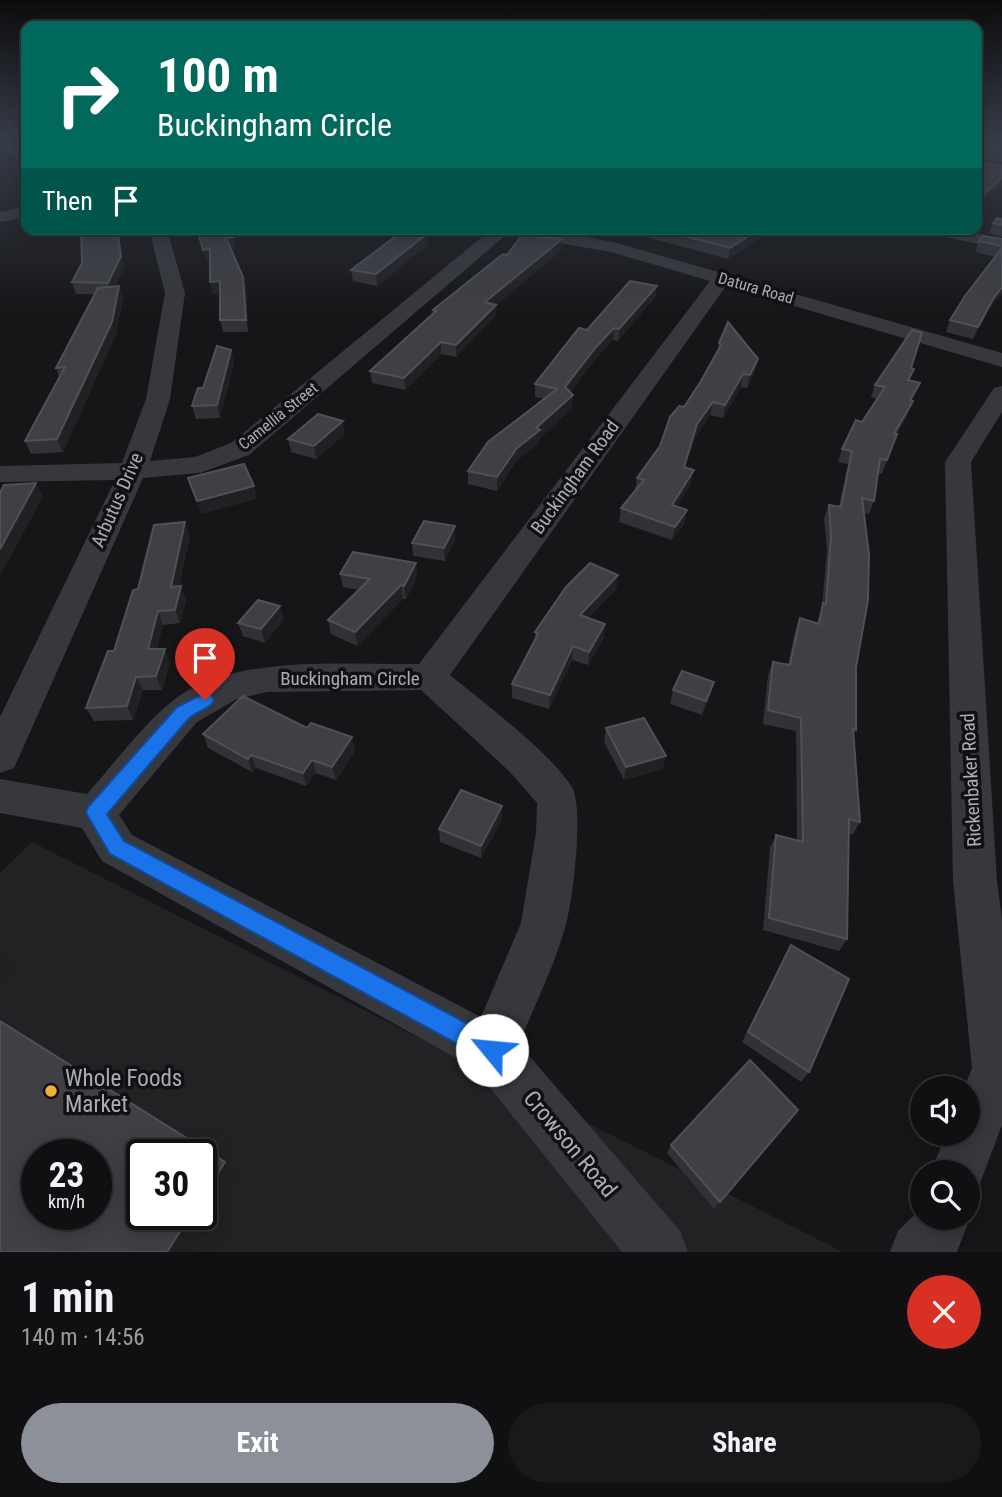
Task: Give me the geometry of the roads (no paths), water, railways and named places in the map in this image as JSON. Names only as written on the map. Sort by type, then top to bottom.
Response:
[{"type":"street","points":[[0,217],[21,213]]},
{"type":"street","name":"Arbutus Drive","points":[[0,757],[133,471],[158,399],[175,293],[160,235]]},
{"type":"street","name":"Camellia Street","points":[[0,474],[133,471],[200,465],[240,449],[498,235]]},
{"type":"street","name":"Datura Road","points":[[541,235],[613,247],[1002,360]]},
{"type":"street","points":[[961,235],[1002,244]]},
{"type":"street","name":"Buckingham Road","points":[[429,677],[722,278]]},
{"type":"street","name":"Rickenbaker Road","points":[[962,1160],[996,1068],[989,885],[958,462],[1002,393]]},
{"type":"street","name":"Buckingham Circle","points":[[95,813],[184,712],[227,688],[267,679],[429,677],[523,760],[558,798],[557,833],[544,923],[492,1050]]},
{"type":"street","points":[[0,796],[95,813]]},
{"type":"street","name":"Crowson Road","points":[[95,813],[117,848],[492,1050],[659,1252]]},
{"type":"street","points":[[919,1252],[938,1230]]},
{"type":"place","name":"Whole Foods Market","points":[[51,1091]]}]
